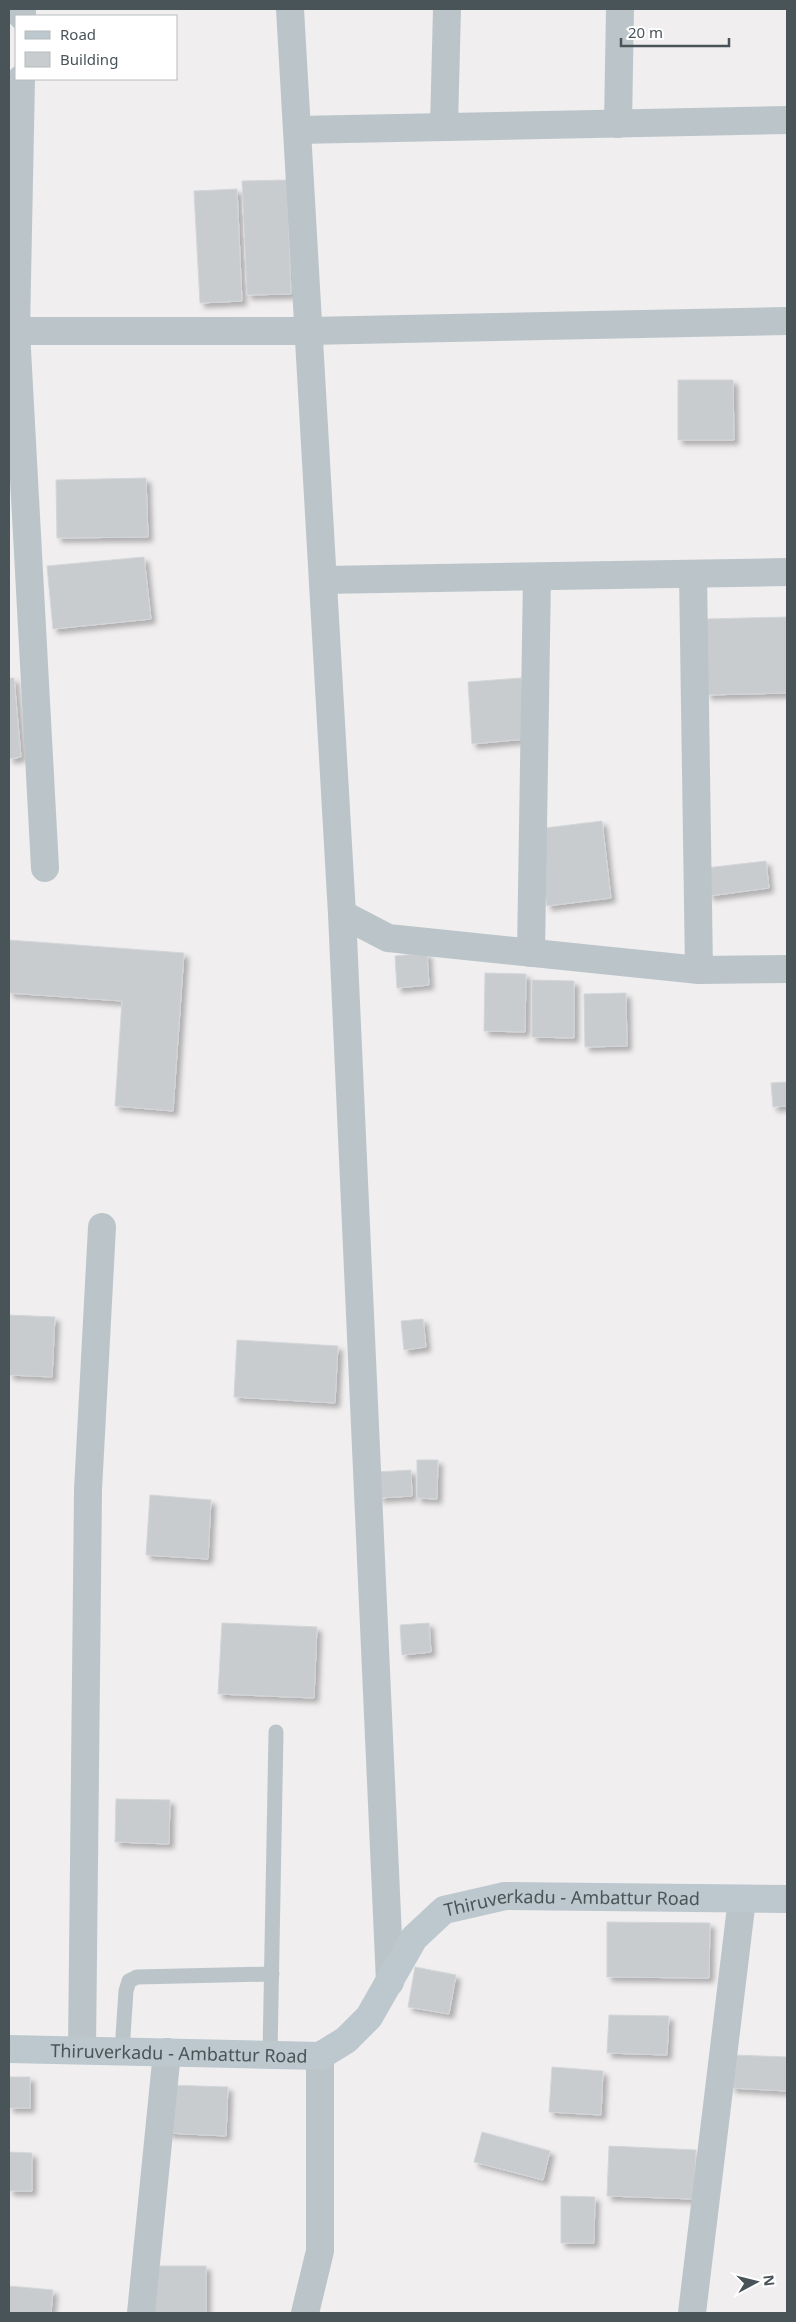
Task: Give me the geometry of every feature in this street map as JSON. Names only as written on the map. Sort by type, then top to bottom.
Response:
[{"type":"main road","name":"Thiruverkadu - Ambattur Road","points":[[9,2049],[320,2056],[346,2040],[369,2017],[414,1938],[444,1910],[505,1896],[787,1899]]},
{"type":"street","points":[[290,9],[342,914],[390,1982]]},
{"type":"street","points":[[444,126],[447,9]]},
{"type":"street","points":[[618,124],[620,9]]},
{"type":"street","points":[[21,80],[12,331],[45,868]]},
{"type":"street","points":[[297,130],[787,120]]},
{"type":"street","points":[[12,331],[308,331],[787,321]]},
{"type":"street","points":[[323,580],[787,572]]},
{"type":"street","points":[[693,574],[699,970]]},
{"type":"street","points":[[531,953],[537,577]]},
{"type":"street","points":[[342,914],[388,938],[699,970],[787,969]]},
{"type":"street","points":[[82,2050],[88,1490],[102,1227]]},
{"type":"street","points":[[692,2313],[742,1898]]},
{"type":"street","points":[[141,2313],[167,2052]]},
{"type":"street","points":[[305,2313],[320,2251],[320,2056]]},
{"type":"lane","points":[[270,2055],[276,1732]]},
{"type":"lane","points":[[122,2051],[126,1991],[129,1981],[137,1977],[272,1974]]},
{"type":"building","points":[[287,180],[291,294],[247,295],[242,181]]},
{"type":"building","points":[[237,189],[242,301],[200,303],[194,191]]},
{"type":"building","points":[[678,380],[733,380],[734,440],[678,440]]},
{"type":"building","points":[[146,478],[148,537],[57,538],[56,480]]},
{"type":"building","points":[[144,557],[151,619],[53,629],[47,566]]},
{"type":"building","points":[[787,617],[787,693],[707,695],[705,619]]},
{"type":"building","points":[[9,678],[14,678],[21,757],[9,759]]},
{"type":"building","points":[[521,678],[526,739],[472,744],[468,682]]},
{"type":"building","points":[[602,821],[611,898],[547,906],[537,829]]},
{"type":"building","points":[[766,861],[769,888],[709,896],[706,868]]},
{"type":"building","points":[[9,940],[184,953],[173,1111],[115,1106],[122,1001],[9,993]]},
{"type":"building","points":[[427,953],[429,985],[397,988],[395,956]]},
{"type":"building","points":[[485,973],[526,974],[525,1032],[484,1031]]},
{"type":"building","points":[[532,980],[574,981],[574,1038],[532,1037]]},
{"type":"building","points":[[626,993],[627,1046],[585,1047],[584,994]]},
{"type":"building","points":[[787,1082],[787,1106],[773,1107],[771,1083]]},
{"type":"building","points":[[9,1315],[55,1317],[52,1377],[9,1375]]},
{"type":"building","points":[[423,1319],[426,1347],[404,1350],[401,1321]]},
{"type":"building","points":[[237,1340],[338,1346],[335,1403],[234,1397]]},
{"type":"building","points":[[417,1460],[438,1460],[437,1499],[417,1498]]},
{"type":"building","points":[[411,1470],[412,1496],[379,1498],[377,1472]]},
{"type":"building","points":[[150,1495],[211,1500],[208,1559],[146,1555]]},
{"type":"building","points":[[222,1623],[317,1627],[314,1698],[218,1694]]},
{"type":"building","points":[[429,1623],[431,1652],[402,1655],[400,1625]]},
{"type":"building","points":[[116,1799],[170,1800],[169,1844],[115,1842]]},
{"type":"building","points":[[607,1922],[710,1923],[709,1978],[607,1977]]},
{"type":"building","points":[[415,1967],[456,1975],[449,2014],[408,2007]]},
{"type":"building","points":[[609,2015],[669,2016],[667,2055],[607,2053]]},
{"type":"building","points":[[733,2055],[787,2057],[787,2091],[731,2088]]},
{"type":"building","points":[[552,2067],[603,2071],[601,2115],[549,2112]]},
{"type":"building","points":[[9,2077],[30,2077],[30,2108],[9,2108]]},
{"type":"building","points":[[168,2085],[228,2087],[226,2136],[167,2133]]},
{"type":"building","points":[[482,2132],[550,2151],[543,2180],[474,2162]]},
{"type":"building","points":[[609,2146],[696,2150],[694,2199],[607,2196]]},
{"type":"building","points":[[9,2152],[32,2153],[32,2191],[9,2191]]},
{"type":"building","points":[[561,2196],[595,2197],[594,2243],[561,2243]]},
{"type":"building","points":[[149,2266],[206,2266],[206,2313],[149,2313]]},
{"type":"building","points":[[9,2286],[53,2290],[51,2313],[9,2313]]}]
